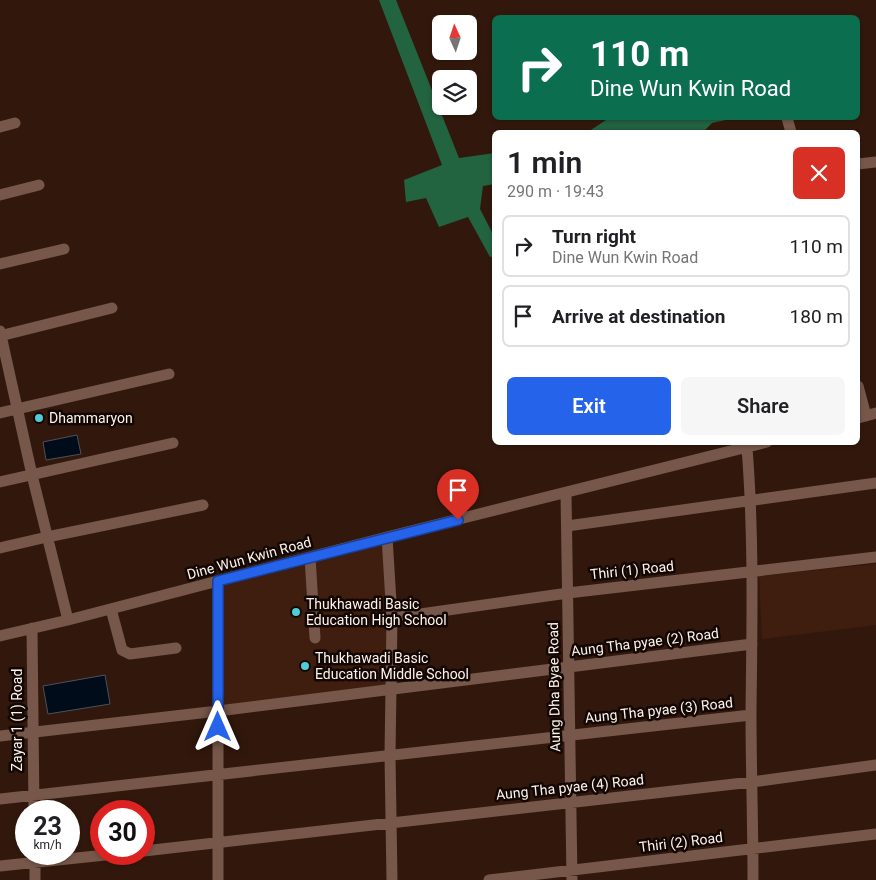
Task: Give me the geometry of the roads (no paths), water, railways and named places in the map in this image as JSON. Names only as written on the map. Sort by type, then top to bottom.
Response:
[{"type":"street","points":[[0,127],[16,123]]},
{"type":"street","points":[[860,164],[876,162]]},
{"type":"street","points":[[0,195],[39,185]]},
{"type":"street","points":[[0,264],[64,249]]},
{"type":"street","points":[[68,620],[0,334],[112,308]]},
{"type":"street","points":[[0,413],[169,374]]},
{"type":"street","points":[[860,394],[866,416]]},
{"type":"street","points":[[0,482],[173,443]]},
{"type":"street","points":[[741,446],[751,500],[753,572],[751,715],[753,880]]},
{"type":"street","name":"Dine Wun Kwin Road","points":[[0,636],[566,493],[741,446]]},
{"type":"street","points":[[567,526],[876,483]]},
{"type":"street","name":"Aung Dha Byae Road","points":[[566,493],[572,875]]},
{"type":"street","points":[[0,548],[203,505]]},
{"type":"street","points":[[386,537],[392,618],[390,755],[392,880]]},
{"type":"street","points":[[310,557],[316,638]]},
{"type":"street","name":"Thiri (1) Road","points":[[392,618],[568,593],[876,558]]},
{"type":"street","points":[[218,581],[218,880]]},
{"type":"street","points":[[111,609],[124,653],[130,654],[176,648]]},
{"type":"street","name":"Zayar 1 (1) Road","points":[[32,628],[33,800]]},
{"type":"street","name":"Aung Tha pyae (2) Road","points":[[0,736],[218,711],[752,644]]},
{"type":"street","name":"Aung Tha pyae (3) Road","points":[[0,799],[751,715]]},
{"type":"street","name":"Aung Tha pyae (4) Road","points":[[155,850],[752,782],[876,765]]},
{"type":"street","name":"Thiri (2) Road","points":[[489,880],[572,875],[753,849],[876,834]]},
{"type":"street","points":[[0,866],[15,863]]},
{"type":"street","points":[[35,865],[35,880]]},
{"type":"water","points":[[77,435],[81,454],[46,460],[43,442]]},
{"type":"water","points":[[105,675],[110,704],[48,714],[43,686]]},
{"type":"place","name":"Dhammaryon","points":[[39,418]]},
{"type":"place","name":"Thukhawadi Basic Education High School","points":[[296,612]]},
{"type":"place","name":"Thukhawadi Basic Education Middle School","points":[[305,666]]}]
